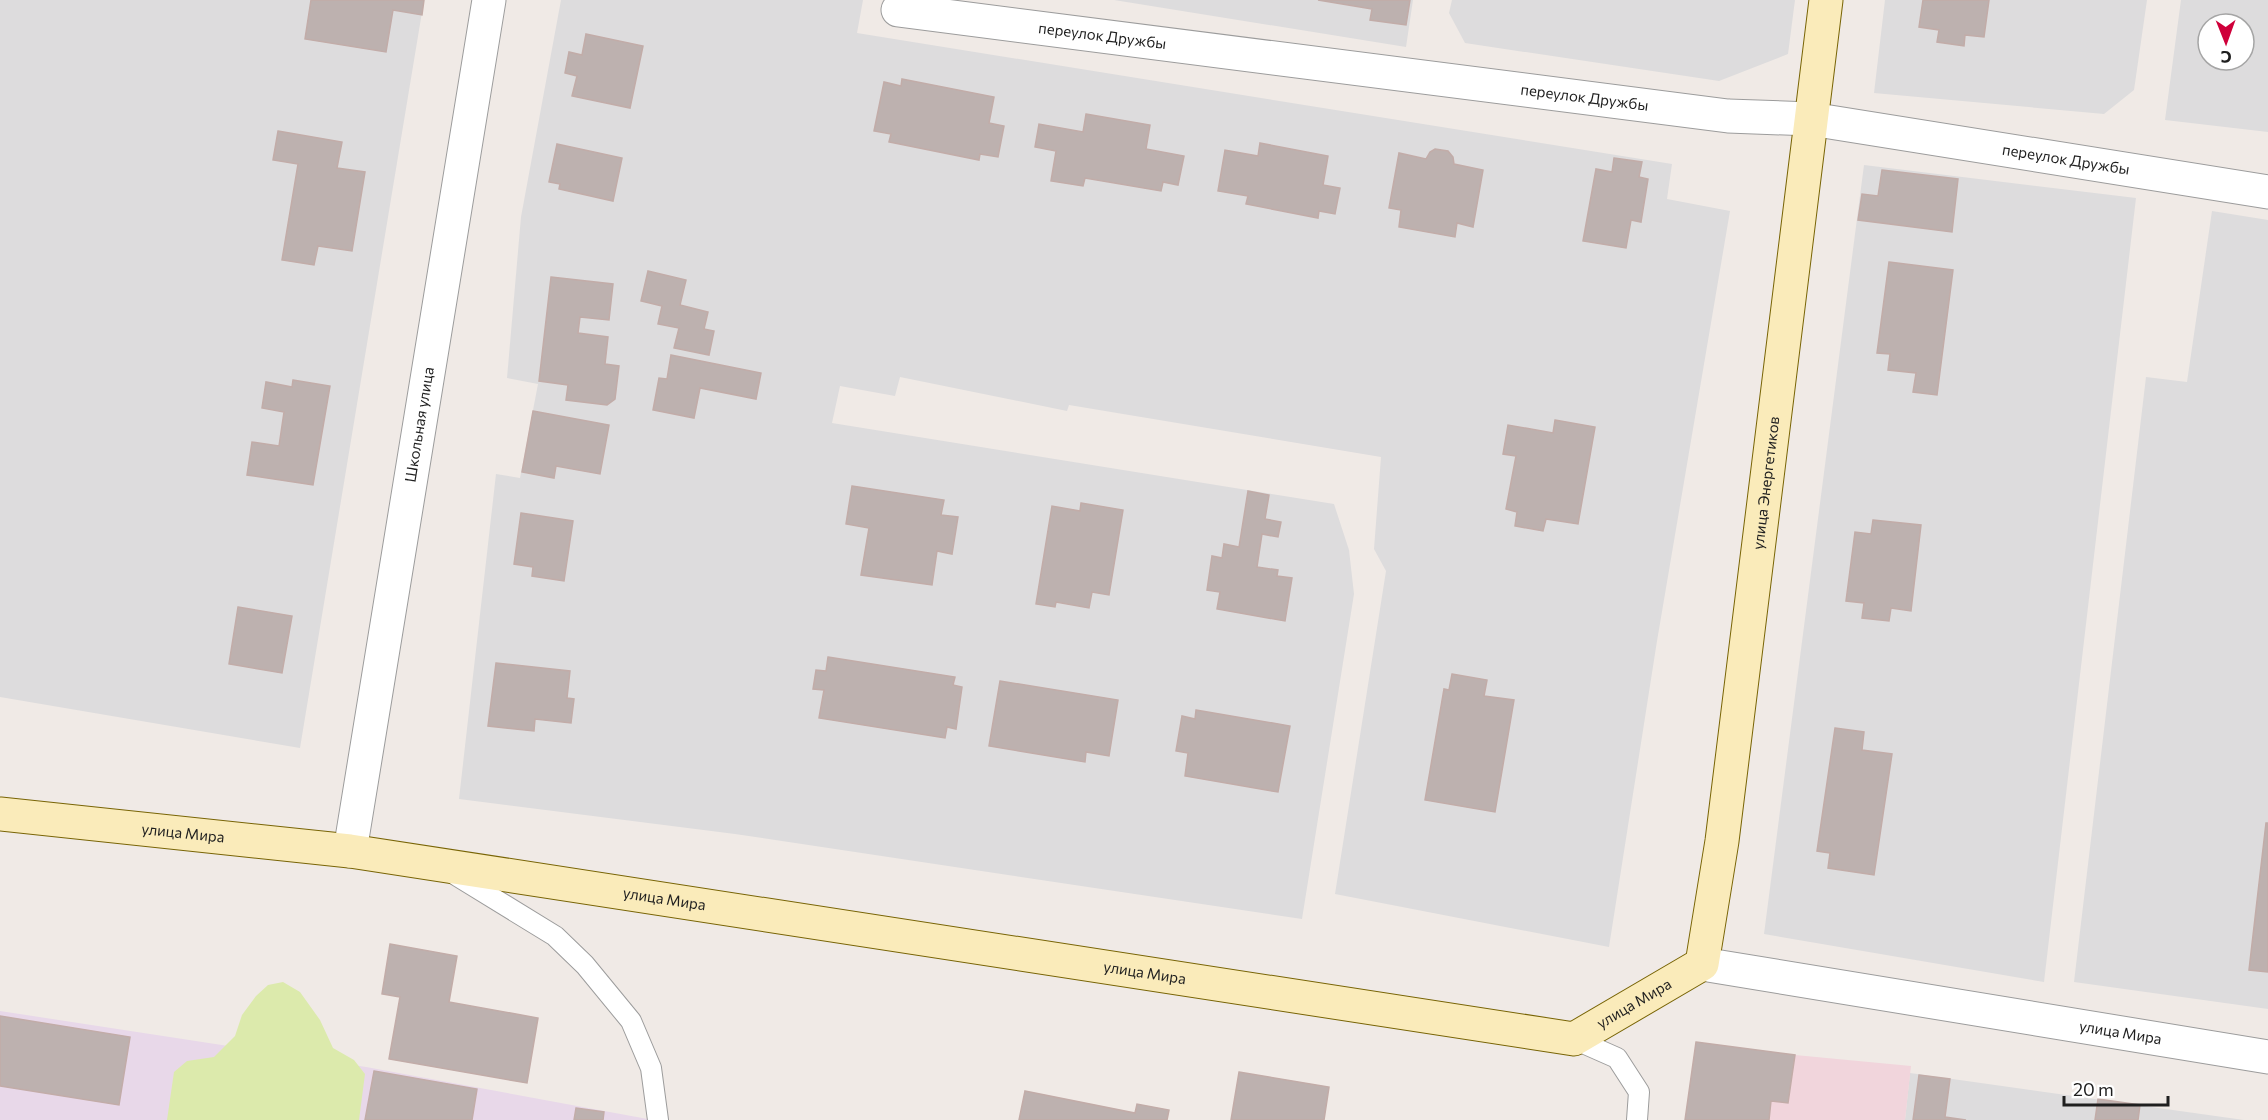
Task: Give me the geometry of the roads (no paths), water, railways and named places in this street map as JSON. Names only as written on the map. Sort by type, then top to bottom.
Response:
[{"type":"street","name":"Школьная улица","points":[[351,851],[489,0]]},
{"type":"street","name":"улица Энергетиков","points":[[1702,964],[1722,841],[1826,0]]},
{"type":"street","name":"переулок Дружбы","points":[[898,10],[1728,116],[1811,119],[2268,192]]},
{"type":"street","name":"улица Мира","points":[[0,814],[351,851],[1574,1039],[1702,964],[2268,1057]]},
{"type":"lane","points":[[438,864],[487,892],[555,936],[585,965],[631,1021],[651,1068],[658,1120]]},
{"type":"lane","points":[[1574,1039],[1617,1058],[1639,1092],[1637,1120]]}]
